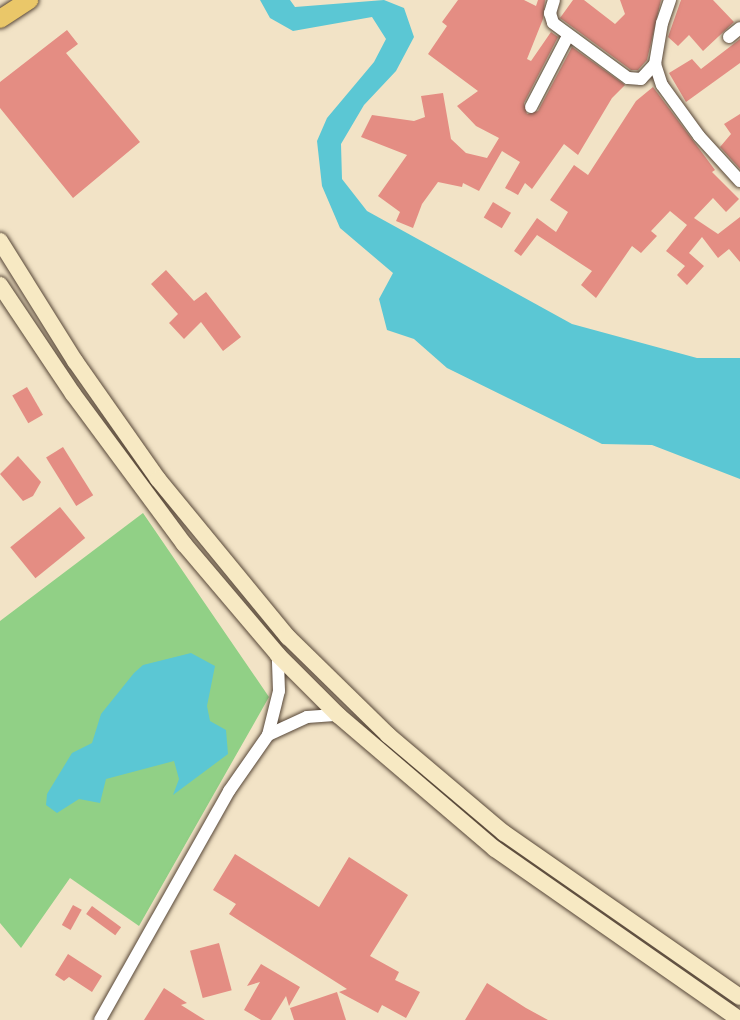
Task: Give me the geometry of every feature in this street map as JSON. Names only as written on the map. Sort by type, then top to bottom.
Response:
[{"type":"main road","points":[[0,5],[7,0]]},
{"type":"main road","points":[[0,19],[28,0]]},
{"type":"main road","points":[[0,241],[75,361],[158,479],[288,637],[388,735],[504,833],[740,997]]},
{"type":"main road","points":[[0,285],[136,483],[224,595],[278,655],[338,715],[495,849],[740,1020]]},
{"type":"street","points":[[554,0],[550,13],[553,23],[568,36],[636,81],[655,64]]},
{"type":"street","points":[[670,0],[662,23],[655,64],[662,85],[699,136],[740,181]]},
{"type":"street","points":[[729,37],[740,28]]},
{"type":"street","points":[[531,107],[568,36]]},
{"type":"street","points":[[99,1020],[229,791],[268,735],[279,691],[278,655]]},
{"type":"street","points":[[268,735],[307,717],[338,715]]},
{"type":"green space","points":[[143,513],[269,697],[139,926],[70,878],[21,948],[0,923],[0,621]]},
{"type":"water","points":[[260,0],[290,0],[295,7],[384,0],[404,8],[414,37],[396,71],[364,105],[341,144],[342,179],[367,211],[572,324],[697,358],[740,358],[740,479],[652,445],[602,444],[447,368],[414,339],[387,330],[379,299],[393,273],[340,228],[322,186],[317,141],[327,118],[374,62],[386,39],[372,17],[293,31],[270,18]]},
{"type":"water","points":[[191,653],[215,666],[207,706],[210,721],[226,730],[228,754],[173,795],[179,779],[174,761],[106,779],[100,803],[79,799],[57,813],[46,805],[47,794],[72,753],[92,743],[101,714],[134,673],[143,665]]},
{"type":"building","points":[[458,0],[524,0],[536,6],[538,0],[545,0],[543,19],[527,59],[531,61],[551,32],[558,37],[524,103],[527,114],[538,111],[572,47],[625,85],[612,98],[578,155],[564,144],[532,189],[525,183],[518,195],[505,188],[520,162],[502,151],[479,191],[463,183],[462,187],[438,182],[422,204],[413,228],[396,221],[400,212],[378,196],[407,155],[361,137],[372,115],[414,121],[425,117],[421,96],[443,93],[451,139],[466,153],[487,158],[499,138],[476,126],[457,106],[478,91],[428,54],[447,26],[442,22]]},
{"type":"building","points":[[573,0],[584,0],[615,24],[625,14],[620,0],[661,0],[647,60],[638,70],[631,70],[560,18]]},
{"type":"building","points":[[681,0],[713,0],[734,22],[703,51],[689,35],[678,46],[668,37]]},
{"type":"building","points":[[67,30],[78,44],[66,53],[140,142],[73,198],[0,108],[0,82]]},
{"type":"building","points":[[740,39],[740,63],[686,102],[669,73],[692,59],[701,69]]},
{"type":"building","points":[[653,87],[715,170],[712,172],[739,199],[726,212],[713,198],[694,218],[718,234],[740,217],[740,262],[729,249],[718,258],[702,237],[689,253],[704,266],[687,285],[677,275],[685,266],[666,251],[687,225],[670,211],[651,231],[657,236],[641,253],[632,246],[596,298],[581,285],[592,271],[537,235],[521,256],[514,251],[537,218],[556,232],[568,212],[550,200],[574,165],[588,175],[636,101]]},
{"type":"building","points":[[740,114],[740,169],[720,147],[731,134],[724,124]]},
{"type":"building","points":[[493,202],[511,213],[502,228],[484,217]]},
{"type":"building","points":[[166,270],[194,301],[206,292],[241,337],[223,351],[201,322],[184,339],[169,323],[178,314],[151,284]]},
{"type":"building","points":[[27,387],[43,415],[28,423],[12,396]]},
{"type":"building","points":[[63,447],[93,495],[76,506],[46,458]]},
{"type":"building","points":[[18,456],[41,482],[33,496],[23,501],[0,474]]},
{"type":"building","points":[[60,507],[85,538],[35,578],[10,547]]},
{"type":"building","points":[[235,854],[319,907],[349,857],[408,895],[370,956],[399,972],[395,980],[420,992],[406,1018],[382,1005],[378,1013],[339,992],[347,989],[229,914],[236,904],[213,890]]},
{"type":"building","points":[[73,905],[82,910],[71,930],[62,925]]},
{"type":"building","points":[[92,906],[121,927],[115,935],[86,914]]},
{"type":"building","points":[[219,943],[232,990],[203,998],[190,951]]},
{"type":"building","points":[[68,954],[102,976],[92,992],[69,977],[64,981],[55,975]]},
{"type":"building","points":[[261,964],[300,987],[289,1006],[286,996],[271,1020],[261,1020],[244,1010],[260,982],[247,986]]},
{"type":"building","points":[[487,983],[526,1008],[548,1020],[465,1020]]},
{"type":"building","points":[[164,988],[187,1003],[181,1005],[205,1020],[144,1020]]},
{"type":"building","points":[[337,992],[346,1020],[294,1020],[290,1008]]}]
